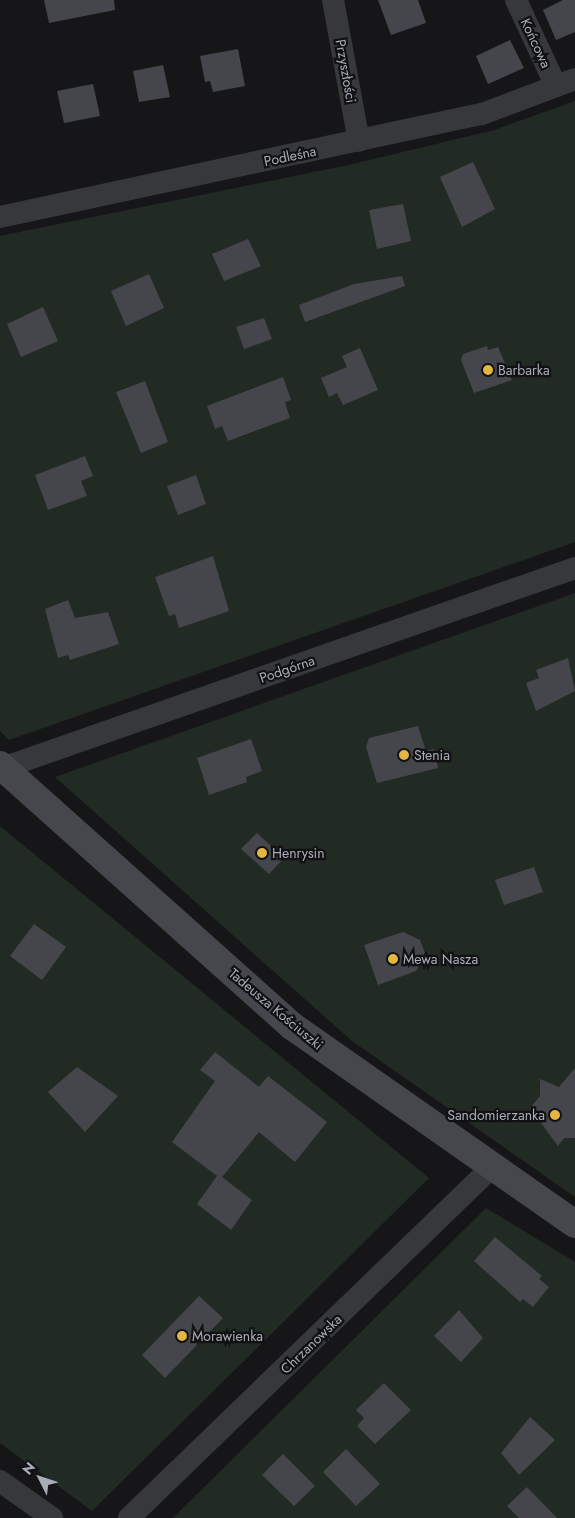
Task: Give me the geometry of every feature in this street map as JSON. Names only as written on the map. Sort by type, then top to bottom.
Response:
[{"type":"street","name":"Przyszłości","points":[[333,0],[359,141]]},
{"type":"street","name":"Końcowa","points":[[516,0],[566,82]]},
{"type":"street","name":"Podleśna","points":[[0,217],[482,114],[566,82]]},
{"type":"street","name":"Podgórna","points":[[1,768],[575,568]]},
{"type":"street","name":"Tadeusza Kościuszki","points":[[1,768],[292,1026],[492,1168],[575,1224]]},
{"type":"street","name":"Chrzanowska","points":[[129,1518],[492,1168]]},
{"type":"street","points":[[0,1481],[52,1518]]},
{"type":"shaded area","points":[[575,101],[575,542],[9,740],[0,731],[0,236],[353,164],[494,130]]},
{"type":"shaded area","points":[[575,593],[575,1197],[352,1041],[55,777]]},
{"type":"shaded area","points":[[0,826],[429,1178],[92,1511],[0,1443]]},
{"type":"shaded area","points":[[486,1208],[575,1262],[575,1518],[173,1518]]},
{"type":"building","points":[[44,0],[114,0],[115,10],[49,23]]},
{"type":"building","points":[[378,0],[418,0],[426,23],[391,35]]},
{"type":"building","points":[[563,0],[575,0],[575,32],[556,40],[543,10]]},
{"type":"building","points":[[510,40],[524,68],[488,84],[476,56]]},
{"type":"building","points":[[238,49],[245,86],[213,92],[210,81],[205,82],[200,56]]},
{"type":"building","points":[[163,65],[170,97],[139,102],[133,71]]},
{"type":"building","points":[[93,84],[100,116],[64,123],[57,91]]},
{"type":"building","points":[[473,162],[495,209],[462,227],[440,177]]},
{"type":"building","points":[[403,204],[411,241],[377,249],[369,210]]},
{"type":"building","points":[[248,239],[261,266],[224,281],[212,254]]},
{"type":"building","points":[[149,274],[164,308],[126,326],[111,291]]},
{"type":"building","points":[[402,276],[405,286],[305,322],[299,305],[354,284]]},
{"type":"building","points":[[43,307],[58,341],[21,357],[7,324]]},
{"type":"building","points":[[264,318],[272,339],[244,349],[236,327]]},
{"type":"building","name":"Barbarka","points":[[487,346],[488,350],[498,347],[512,380],[474,393],[461,360],[463,354]]},
{"type":"building","points":[[360,348],[378,390],[343,405],[337,393],[329,397],[321,378],[347,367],[342,356]]},
{"type":"building","points":[[283,377],[291,400],[285,402],[290,418],[228,441],[222,426],[215,429],[207,406]]},
{"type":"building","points":[[145,381],[168,442],[141,453],[116,392]]},
{"type":"building","points":[[85,456],[93,476],[81,481],[87,496],[48,510],[35,475]]},
{"type":"building","points":[[196,475],[206,504],[178,515],[167,486]]},
{"type":"building","points":[[213,556],[229,611],[179,628],[175,614],[169,616],[155,577]]},
{"type":"building","points":[[68,600],[75,618],[108,612],[119,644],[70,660],[68,655],[58,658],[45,609]]},
{"type":"building","points":[[568,658],[575,691],[536,711],[526,683],[539,678],[536,670]]},
{"type":"building","name":"Stenia","points":[[418,726],[426,751],[434,749],[438,768],[377,783],[366,747],[369,738]]},
{"type":"building","points":[[251,739],[262,771],[246,777],[247,782],[209,795],[197,758]]},
{"type":"building","name":"Henrysin","points":[[257,833],[284,858],[269,874],[241,849]]},
{"type":"building","points":[[534,867],[543,892],[504,905],[495,880]]},
{"type":"building","points":[[34,924],[66,947],[42,980],[10,956]]},
{"type":"building","name":"Mewa Nasza","points":[[403,932],[420,940],[425,953],[416,971],[378,985],[364,945]]},
{"type":"building","points":[[215,1052],[259,1087],[268,1076],[327,1122],[295,1162],[259,1132],[222,1177],[252,1200],[231,1230],[197,1204],[217,1176],[172,1142],[215,1081],[200,1070]]},
{"type":"building","points":[[77,1067],[118,1096],[85,1132],[48,1092]]},
{"type":"building","name":"Sandomierzanka","points":[[575,1068],[575,1138],[564,1138],[558,1146],[530,1108],[540,1096],[540,1079],[559,1087]]},
{"type":"building","points":[[495,1237],[542,1276],[539,1279],[549,1287],[533,1307],[523,1299],[520,1302],[474,1261]]},
{"type":"building","name":"Morawienka","points":[[199,1296],[223,1318],[165,1378],[142,1355]]},
{"type":"building","points":[[459,1310],[483,1338],[461,1362],[434,1336]]},
{"type":"building","points":[[384,1383],[411,1410],[375,1444],[357,1426],[364,1418],[356,1410]]},
{"type":"building","points":[[530,1417],[555,1440],[519,1475],[501,1453]]},
{"type":"building","points":[[346,1449],[380,1484],[356,1506],[323,1472]]},
{"type":"building","points":[[283,1454],[315,1486],[294,1506],[262,1475]]},
{"type":"building","points":[[527,1487],[557,1518],[519,1518],[507,1506]]},
{"type":"place","name":"Barbarka","points":[[488,370]]},
{"type":"place","name":"Stenia","points":[[404,755]]},
{"type":"place","name":"Henrysin","points":[[262,853]]},
{"type":"place","name":"Mewa Nasza","points":[[393,959]]},
{"type":"place","name":"Sandomierzanka","points":[[555,1115]]},
{"type":"place","name":"Morawienka","points":[[182,1336]]}]
